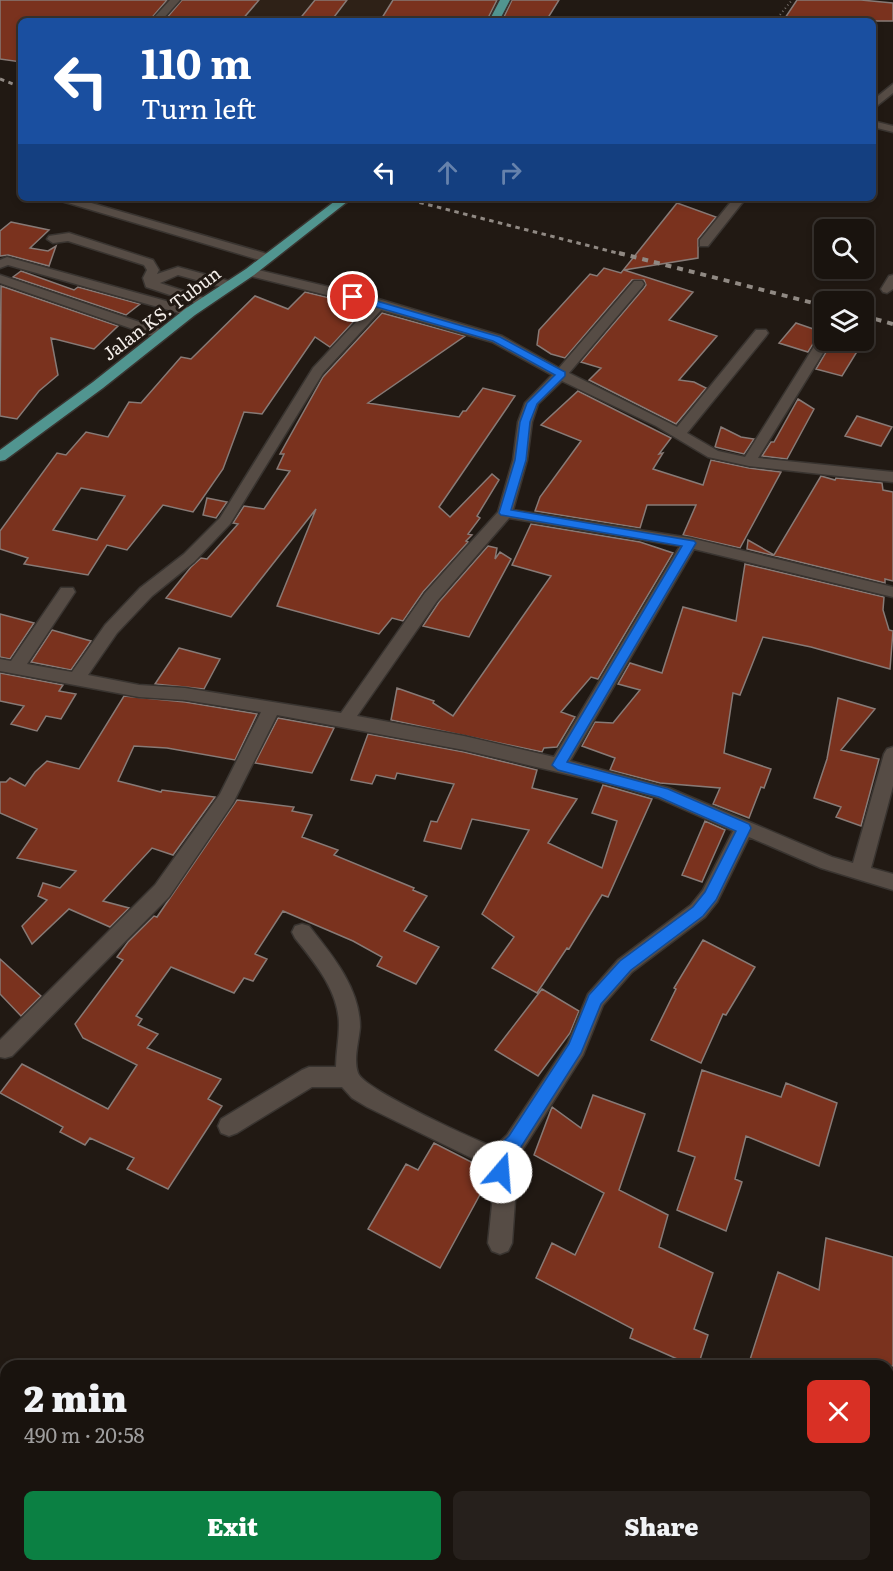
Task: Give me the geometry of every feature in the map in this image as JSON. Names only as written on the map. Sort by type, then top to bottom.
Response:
[{"type":"main road","points":[[496,18],[505,0]]},
{"type":"main road","name":"Jalan KS. Tubun","points":[[0,457],[99,385],[190,312],[250,272],[342,201]]},
{"type":"street","points":[[159,18],[176,0]]},
{"type":"street","points":[[876,103],[893,87]]},
{"type":"street","points":[[876,125],[893,129]]},
{"type":"street","points":[[72,201],[267,258]]},
{"type":"street","points":[[704,243],[739,201]]},
{"type":"street","points":[[53,239],[69,237],[149,263],[153,270],[149,278],[150,284]]},
{"type":"street","points":[[0,264],[7,261],[190,312]]},
{"type":"street","points":[[150,284],[168,273],[178,271],[229,285]]},
{"type":"street","points":[[250,272],[379,305],[497,339],[713,454],[749,462],[893,477]]},
{"type":"street","points":[[0,279],[161,334]]},
{"type":"street","points":[[150,284],[204,302]]},
{"type":"street","points":[[345,720],[431,597],[505,513],[520,460],[525,422],[532,403],[561,374],[638,284]]},
{"type":"street","points":[[76,680],[111,629],[146,592],[189,558],[225,521],[318,371],[379,305]]},
{"type":"street","points":[[679,434],[761,333]]},
{"type":"street","points":[[749,462],[818,351]]},
{"type":"street","points":[[505,513],[690,543],[893,592]]},
{"type":"street","points":[[558,765],[690,543]]},
{"type":"street","points":[[67,592],[8,666],[139,691],[185,694],[345,720],[464,743],[613,778],[663,793],[794,850],[893,882]]},
{"type":"street","points":[[5,1049],[63,994],[162,891],[227,798],[271,709]]},
{"type":"street","points":[[860,873],[893,754]]},
{"type":"street","points":[[497,1159],[515,1142],[576,1048],[595,1000],[625,966],[698,911],[710,896],[744,828]]},
{"type":"street","points":[[302,932],[337,978],[349,1019],[350,1043],[346,1061],[348,1077],[356,1087],[377,1102],[470,1149],[497,1159]]},
{"type":"street","points":[[229,1126],[309,1077],[348,1077]]},
{"type":"street","points":[[497,1159],[505,1186],[500,1244]]},
{"type":"path","points":[[778,18],[792,0]]},
{"type":"shaded area","points":[[177,0],[504,0],[495,18],[160,18]]},
{"type":"building","points":[[0,0],[167,0],[152,18],[18,18],[18,62],[0,59]]},
{"type":"building","points":[[182,0],[259,0],[244,18],[167,18]]},
{"type":"building","points":[[315,0],[347,0],[333,18],[300,18]]},
{"type":"building","points":[[393,0],[497,0],[488,18],[382,18]]},
{"type":"building","points":[[512,0],[559,0],[548,18],[503,18]]},
{"type":"building","points":[[797,0],[861,0],[893,3],[893,21],[876,21],[876,18],[785,18]]},
{"type":"building","points":[[677,203],[716,217],[698,239],[698,258],[624,270],[693,292],[669,320],[717,336],[679,380],[694,382],[706,388],[676,424],[589,380],[601,368],[581,362],[644,288],[646,285],[644,280],[632,280],[565,358],[551,354],[537,345],[539,330],[590,274],[597,276],[604,268],[621,273]]},
{"type":"building","points":[[11,222],[49,230],[30,248],[48,251],[56,246],[49,266],[8,255],[0,256],[0,231]]},
{"type":"building","points":[[21,271],[74,290],[78,287],[140,304],[126,315],[13,277]]},
{"type":"building","points":[[1,286],[118,326],[94,349],[51,338],[58,375],[39,391],[17,419],[0,416]]},
{"type":"building","points":[[305,292],[367,307],[330,347],[315,337],[262,414],[244,412],[223,469],[193,512],[163,505],[127,550],[107,545],[88,575],[24,564],[28,558],[0,549],[0,531],[57,453],[66,455],[86,432],[108,437],[129,402],[141,403],[181,357],[191,359],[255,296],[288,309]],"holes":[[[81,488],[125,496],[97,540],[53,530]]]},
{"type":"building","points":[[382,313],[465,336],[368,403],[459,417],[483,388],[515,396],[439,507],[450,517],[492,474],[499,480],[477,516],[480,518],[468,534],[472,535],[466,541],[468,542],[423,592],[403,621],[392,618],[379,634],[277,606],[316,509],[231,617],[166,598],[191,567],[201,558],[207,559],[238,524],[233,523],[244,506],[264,509],[290,471],[277,469],[284,454],[280,454],[323,377]]},
{"type":"building","points":[[796,323],[814,329],[814,342],[808,352],[779,343]]},
{"type":"building","points":[[827,351],[857,351],[842,376],[816,369]]},
{"type":"building","points":[[578,391],[671,438],[659,454],[663,453],[653,469],[703,485],[711,460],[781,472],[740,548],[683,535],[696,505],[647,505],[640,528],[535,511],[540,497],[581,441],[541,425]]},
{"type":"building","points":[[798,399],[814,409],[787,459],[762,456],[771,442],[774,442]]},
{"type":"building","points":[[857,416],[892,427],[881,446],[845,436]]},
{"type":"building","points":[[721,427],[741,437],[754,439],[744,454],[715,447]]},
{"type":"building","points":[[821,476],[835,480],[836,478],[882,483],[883,490],[893,492],[893,581],[885,579],[885,583],[747,549],[748,540],[774,555]]},
{"type":"building","points":[[207,498],[227,502],[216,518],[203,515]]},
{"type":"building","points":[[531,524],[640,542],[673,553],[598,679],[591,677],[561,712],[575,717],[557,747],[544,748],[542,752],[391,720],[397,688],[434,701],[433,703],[453,716],[551,576],[512,565]]},
{"type":"building","points":[[488,546],[497,548],[495,559],[500,552],[511,559],[469,637],[423,626],[439,602]]},
{"type":"building","points":[[745,564],[884,597],[883,610],[889,630],[893,631],[890,669],[811,647],[763,637],[740,695],[733,693],[724,753],[771,769],[749,818],[713,804],[720,788],[660,783],[610,770],[615,758],[582,746],[595,722],[613,723],[640,690],[618,684],[630,663],[662,673],[683,607],[736,621]]},
{"type":"building","points":[[0,614],[34,623],[10,659],[0,657]]},
{"type":"building","points":[[52,630],[91,641],[71,670],[31,662]]},
{"type":"building","points":[[179,648],[220,659],[204,689],[155,684]]},
{"type":"building","points":[[0,673],[63,685],[59,691],[76,694],[61,719],[46,716],[37,731],[11,724],[24,706],[0,701]]},
{"type":"building","points":[[124,696],[185,702],[257,714],[235,760],[167,748],[134,746],[118,781],[161,792],[162,790],[215,797],[173,855],[152,848],[103,901],[129,908],[110,927],[69,909],[32,944],[22,926],[47,900],[38,896],[43,883],[60,888],[76,871],[17,858],[37,829],[0,813],[0,782],[6,782],[10,778],[25,786],[47,761],[79,769]]},
{"type":"building","points":[[838,698],[875,709],[841,750],[879,759],[861,826],[836,817],[841,807],[814,798],[827,759]]},
{"type":"building","points":[[278,718],[334,728],[312,773],[255,763]]},
{"type":"building","points":[[368,734],[464,752],[537,770],[532,788],[577,799],[548,843],[602,868],[617,821],[592,813],[603,785],[652,799],[608,897],[602,895],[569,949],[567,948],[537,993],[492,968],[514,937],[482,914],[529,830],[472,819],[461,849],[424,841],[431,821],[437,822],[454,784],[397,773],[395,779],[376,775],[372,784],[351,780]]},
{"type":"building","points":[[237,800],[294,807],[292,811],[312,815],[302,837],[338,850],[334,855],[414,888],[413,890],[427,896],[404,931],[439,947],[416,984],[377,966],[382,957],[353,941],[283,911],[255,954],[267,959],[253,981],[244,978],[234,993],[171,967],[136,1016],[142,1019],[138,1025],[158,1034],[147,1048],[221,1079],[208,1099],[222,1106],[168,1189],[127,1169],[134,1158],[90,1138],[85,1145],[60,1132],[63,1127],[0,1093],[22,1064],[108,1109],[137,1065],[83,1038],[75,1024],[123,960],[117,957],[128,942],[154,916],[157,917]]},
{"type":"building","points":[[705,821],[725,830],[702,882],[682,875]]},
{"type":"building","points":[[703,940],[755,967],[726,1015],[723,1014],[701,1063],[651,1040],[676,989],[674,988]]},
{"type":"building","points":[[0,959],[41,996],[21,1016],[0,994]]},
{"type":"building","points":[[542,989],[579,1011],[570,1033],[538,1076],[495,1050]]},
{"type":"building","points":[[702,1070],[781,1097],[786,1083],[837,1103],[819,1166],[746,1136],[735,1179],[742,1182],[726,1231],[677,1210],[695,1157],[678,1151]]},
{"type":"building","points":[[593,1095],[645,1114],[619,1190],[668,1215],[659,1247],[713,1273],[694,1329],[708,1335],[700,1360],[680,1360],[630,1338],[633,1329],[536,1278],[552,1243],[575,1255],[604,1193],[534,1155],[552,1107],[581,1128]]},
{"type":"building","points":[[434,1143],[487,1170],[489,1178],[440,1268],[368,1229],[406,1164],[418,1170]]},
{"type":"building","points":[[826,1238],[893,1257],[893,1360],[750,1360],[778,1272],[819,1290]]},
{"type":"railway","points":[[0,79],[18,86]]},
{"type":"railway","points":[[414,201],[625,255]]},
{"type":"railway","points":[[619,253],[814,303]]},
{"type":"railway","points":[[874,319],[893,324]]},
{"type":"route","points":[[353,297],[497,339],[561,374],[532,403],[525,422],[520,460],[505,513],[690,543],[558,765],[663,793],[744,828],[710,896],[698,911],[625,966],[595,1000],[576,1048],[515,1142],[497,1159],[501,1172]]}]
